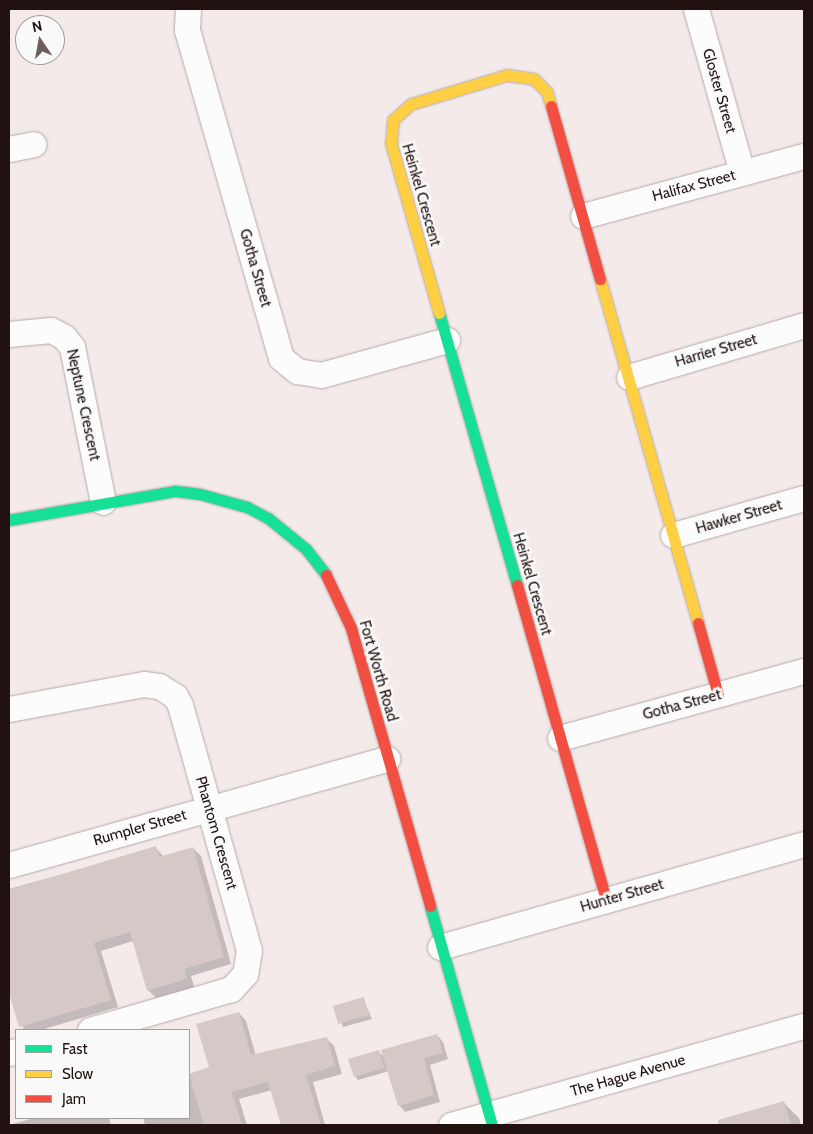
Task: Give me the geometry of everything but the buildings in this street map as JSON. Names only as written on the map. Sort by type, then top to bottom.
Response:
[{"type":"street","name":"Gotha Street","points":[[188,9],[187,30],[281,358],[297,371],[321,375],[447,340]]},
{"type":"street","name":"Gloster Street","points":[[696,9],[742,173]]},
{"type":"street","name":"Heinkel Crescent","points":[[606,900],[391,143],[391,127],[398,113],[411,104],[507,75],[534,79],[551,101],[718,695]]},
{"type":"street","points":[[9,149],[34,144]]},
{"type":"street","name":"Halifax Street","points":[[583,216],[804,156]]},
{"type":"street","name":"Harrier Street","points":[[629,377],[804,326]]},
{"type":"street","name":"Neptune Crescent","points":[[9,334],[51,330],[64,336],[72,347],[103,502]]},
{"type":"street","name":"Fort Worth Road","points":[[9,520],[103,502],[176,491],[200,494],[247,507],[288,532],[321,566],[343,606],[491,1119]]},
{"type":"street","name":"Hawker Street","points":[[673,535],[804,498]]},
{"type":"street","name":"Gotha Street","points":[[560,738],[804,671]]},
{"type":"street","name":"Phantom Crescent","points":[[9,709],[144,684],[166,689],[180,705],[249,950],[245,974],[230,989],[220,994],[94,1029]]},
{"type":"street","name":"Rumpler Street","points":[[9,865],[387,759]]},
{"type":"street","name":"Hunter Street","points":[[440,947],[804,844]]},
{"type":"street","name":"The Hague Avenue","points":[[451,1125],[491,1119],[804,1026]]},
{"type":"traffic: fast","points":[[439,313],[517,585]]},
{"type":"traffic: fast","points":[[9,520],[176,491],[200,494],[247,507],[268,518],[306,549],[326,575]]},
{"type":"traffic: fast","points":[[430,906],[492,1125]]},
{"type":"traffic: slow","points":[[439,313],[391,143],[393,120],[411,104],[507,75],[534,79],[547,92],[551,106]]},
{"type":"traffic: slow","points":[[600,279],[698,623]]},
{"type":"traffic: jam","points":[[551,106],[600,279]]},
{"type":"traffic: jam","points":[[326,575],[351,628],[430,906]]},
{"type":"traffic: jam","points":[[517,585],[606,900]]},
{"type":"traffic: jam","points":[[698,623],[718,695]]}]
